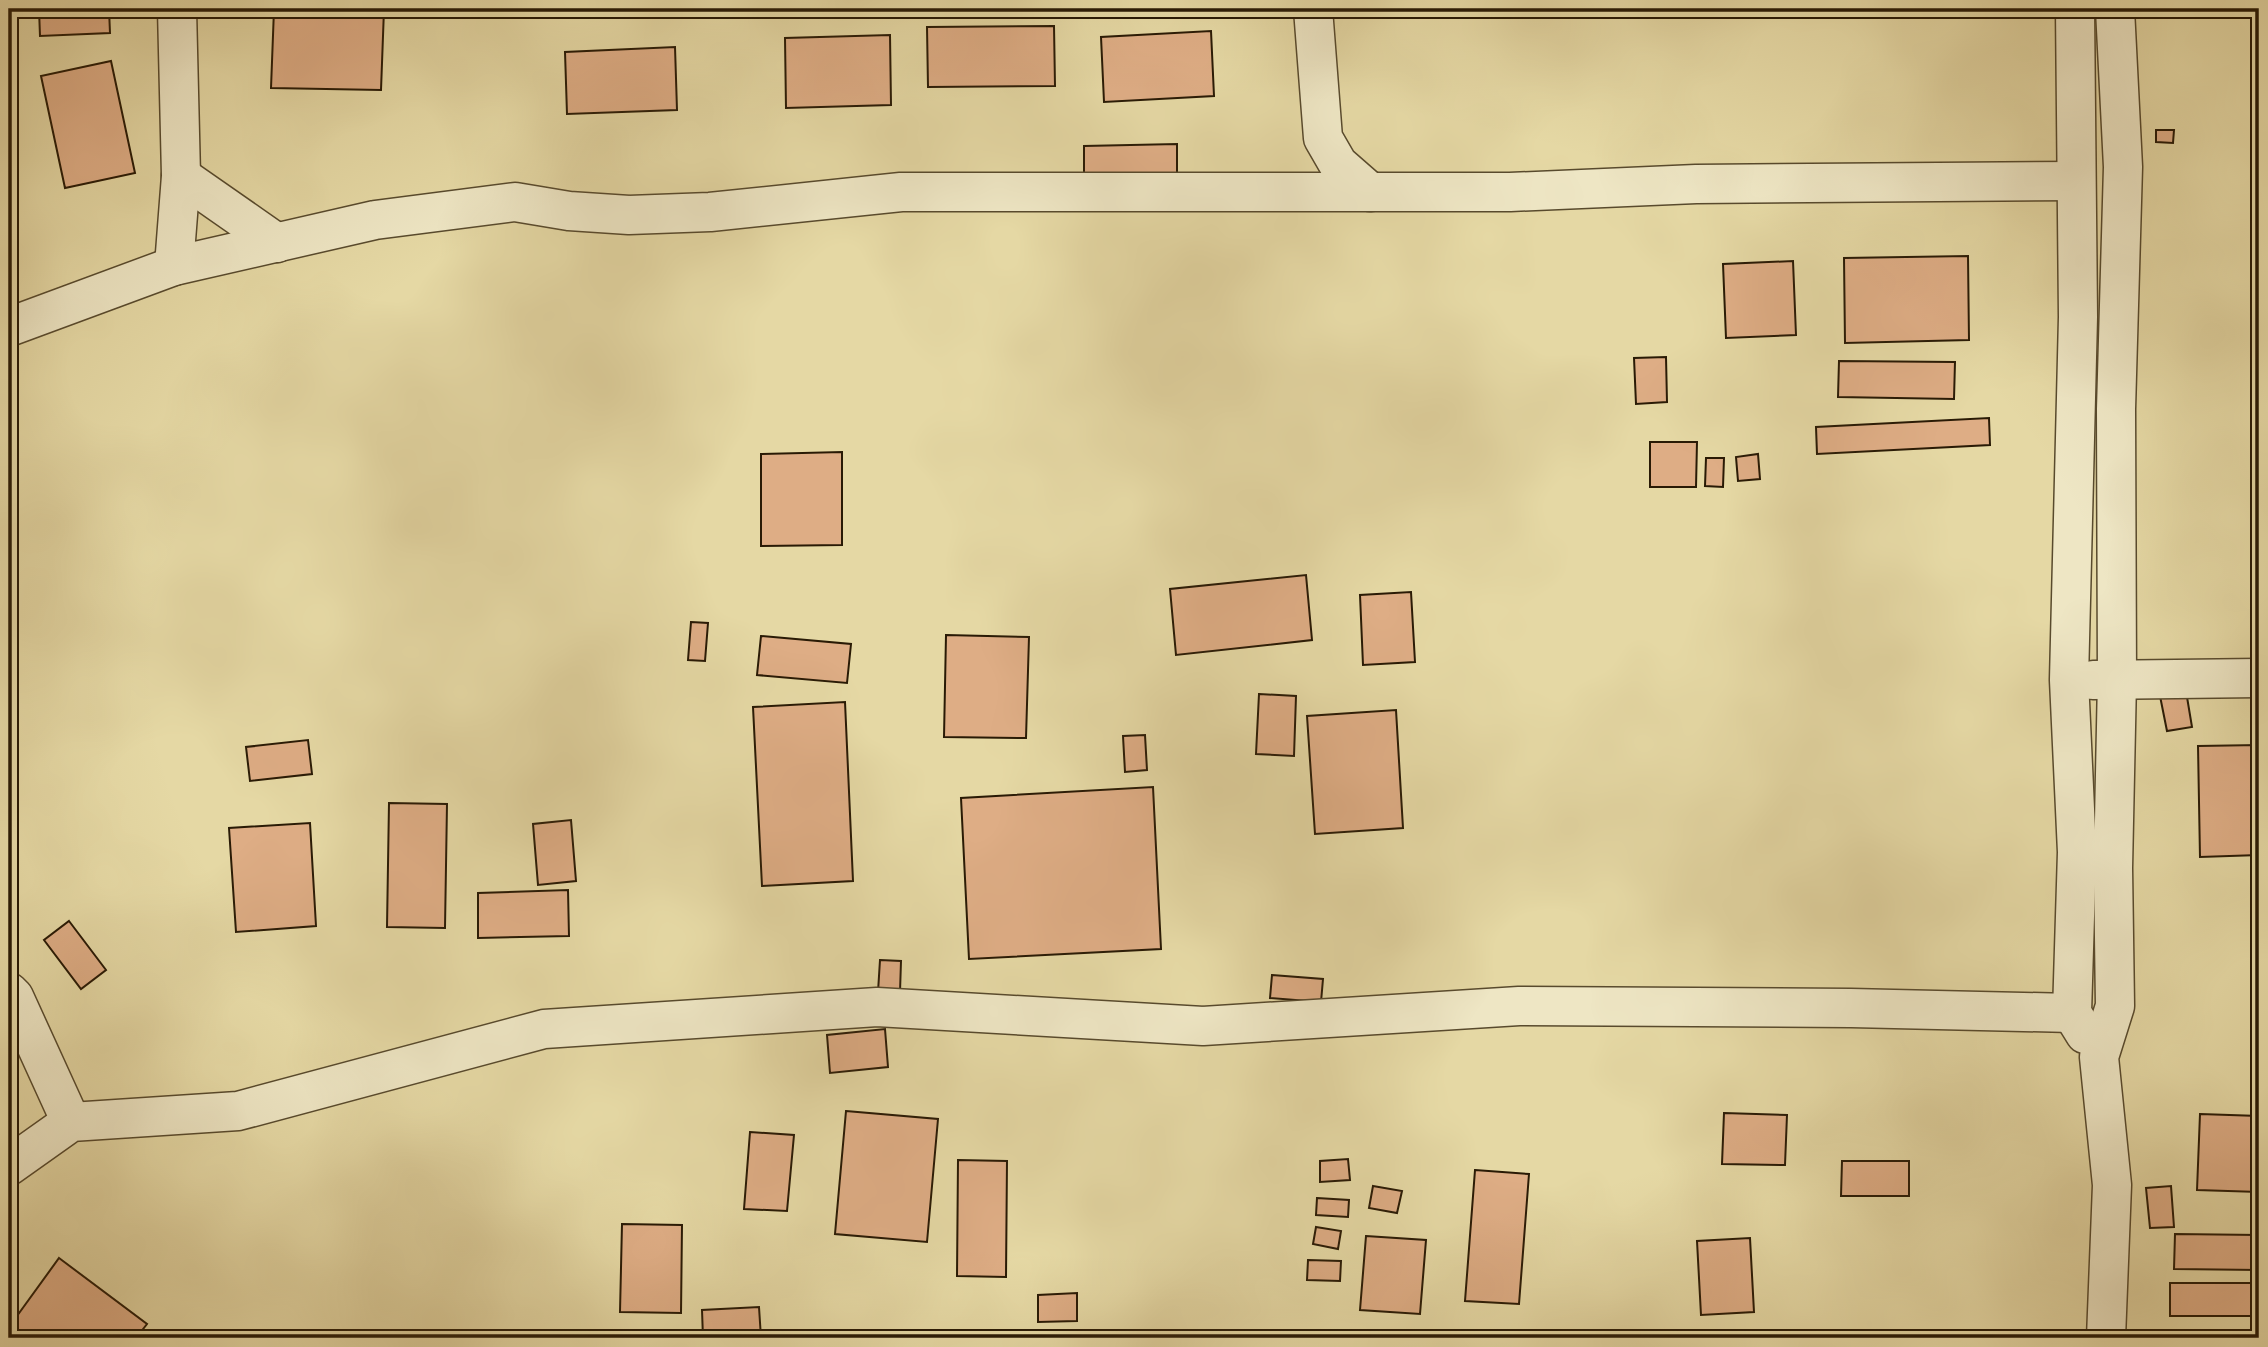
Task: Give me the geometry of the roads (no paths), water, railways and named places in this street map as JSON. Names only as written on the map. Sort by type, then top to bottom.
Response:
[{"type":"street","points":[[174,266],[181,176],[177,9]]},
{"type":"street","points":[[1313,9],[1323,138],[1338,164],[1370,191]]},
{"type":"street","points":[[2075,9],[2078,317],[2069,680],[2077,852],[2072,1013],[2099,1057]]},
{"type":"street","points":[[2106,1338],[2112,1185],[2099,1057],[2115,1006],[2113,869],[2117,680],[2116,409],[2123,167],[2115,9]]},
{"type":"street","points":[[181,176],[277,243]]},
{"type":"street","points":[[9,327],[174,266],[375,220],[515,202],[569,211],[629,215],[710,212],[901,192],[1510,192],[1696,184],[2076,181]]},
{"type":"street","points":[[2069,680],[2259,678]]},
{"type":"street","points":[[9,992],[71,1122]]},
{"type":"street","points":[[9,1166],[71,1122],[238,1111],[544,1029],[877,1007],[1203,1026],[1519,1006],[1865,1008],[2072,1013]]}]
